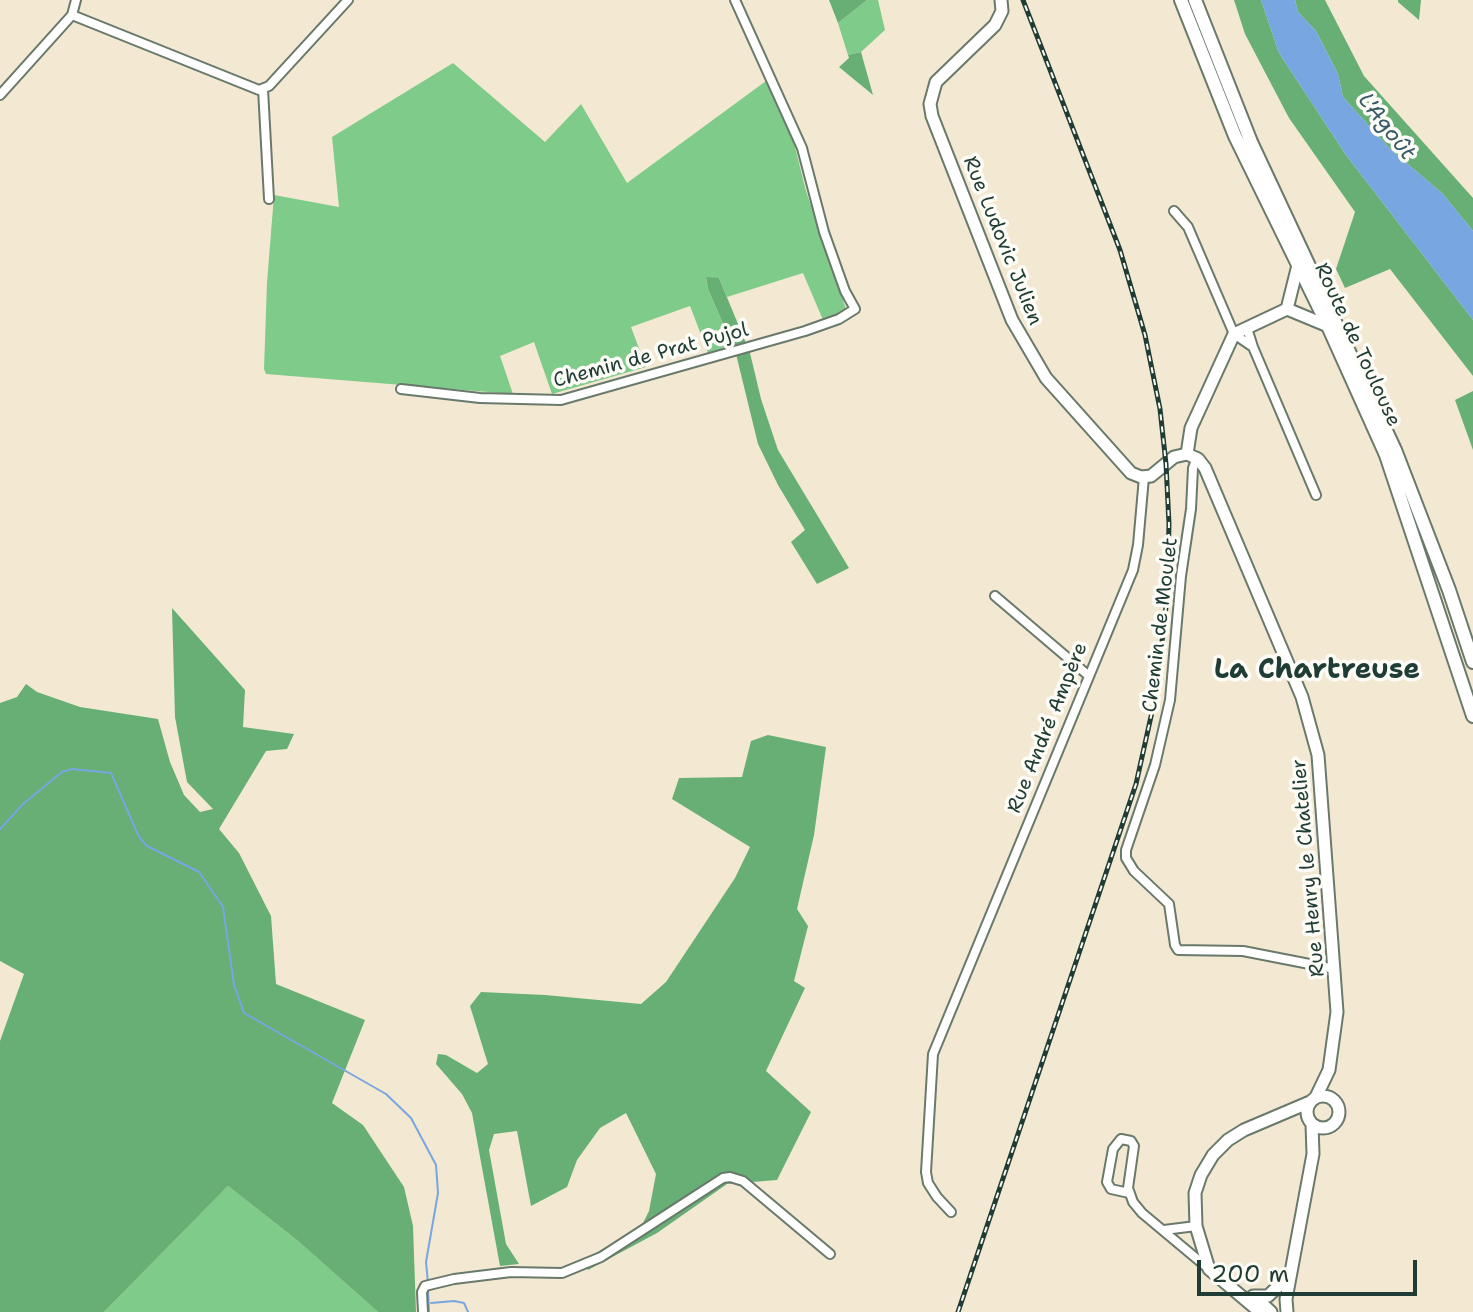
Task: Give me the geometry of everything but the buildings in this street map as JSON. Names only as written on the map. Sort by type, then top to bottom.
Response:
[{"type":"main road","name":"Rue Ludovic Julien","points":[[1001,0],[1002,11],[995,25],[936,82],[930,98],[932,116],[1012,320],[1026,347],[1046,378],[1128,471],[1144,477]]},
{"type":"main road","name":"Route de Toulouse","points":[[1181,0],[1235,136],[1328,326],[1386,455],[1473,716]]},
{"type":"main road","name":"Route de Toulouse","points":[[1195,0],[1251,142],[1395,450],[1473,662]]},
{"type":"main road","points":[[1287,309],[1298,265]]},
{"type":"main road","points":[[1144,477],[1157,474],[1174,457],[1192,456],[1191,428],[1234,334],[1287,309],[1328,326]]},
{"type":"main road","name":"Rue Henry le Chatelier","points":[[1192,456],[1205,468],[1312,725],[1322,781],[1337,1024],[1329,1070],[1313,1100]]},
{"type":"main road","name":"Rue Henry le Chatelier","points":[[1329,1070],[1335,1101]]},
{"type":"main road","points":[[1313,1100],[1307,1110],[1313,1154],[1287,1306],[1263,1307],[1209,1269],[1196,1226],[1195,1193],[1213,1155],[1228,1140],[1244,1130],[1287,1114],[1313,1100],[1327,1096],[1339,1107],[1339,1116],[1313,1154]]},
{"type":"main road","points":[[1287,1114],[1320,1129],[1329,1128]]},
{"type":"main road","points":[[1202,1245],[1220,1269],[1263,1307]]},
{"type":"main road","points":[[1263,1307],[1290,1275]]},
{"type":"street","points":[[0,95],[72,15],[76,0]]},
{"type":"street","points":[[72,15],[254,89],[263,89],[348,0]]},
{"type":"street","name":"Chemin de Prat Pujol","points":[[401,389],[502,400],[561,400],[805,331],[839,319],[855,309],[845,291],[824,232],[802,148],[735,0]]},
{"type":"street","points":[[263,89],[269,199]]},
{"type":"street","points":[[1174,211],[1188,227],[1234,334],[1253,347]]},
{"type":"street","points":[[1247,328],[1316,495]]},
{"type":"street","name":"Chemin de Moulet","points":[[1192,456],[1191,509],[1181,576],[1170,700],[1155,765],[1126,858],[1134,871],[1169,904],[1178,950],[1243,951],[1335,969]]},
{"type":"street","name":"Rue André Ampère","points":[[951,1212],[928,1183],[926,1172],[933,1054],[1136,559],[1144,477]]},
{"type":"street","points":[[995,596],[1089,676]]},
{"type":"street","points":[[1129,1193],[1111,1189],[1107,1182],[1114,1145],[1121,1139],[1131,1141],[1134,1150],[1129,1193],[1142,1213],[1209,1269]]},
{"type":"street","points":[[423,1312],[422,1292],[428,1285],[511,1272],[562,1273],[601,1257],[716,1181],[730,1177],[743,1181],[830,1254]]},
{"type":"street","points":[[1164,1230],[1196,1226]]},
{"type":"street","points":[[1185,1249],[1202,1245]]},
{"type":"green space","points":[[829,0],[867,0],[838,23]]},
{"type":"green space","points":[[867,0],[878,0],[885,30],[861,52],[848,55],[838,23]]},
{"type":"green space","points":[[1234,0],[1261,0],[1279,53],[1346,155],[1473,320],[1473,376],[1390,269],[1345,288],[1336,269],[1355,212],[1289,118],[1245,34]]},
{"type":"green space","points":[[1295,0],[1325,0],[1364,76],[1473,198],[1473,231],[1442,193],[1391,150],[1343,97],[1338,74],[1316,31],[1298,12]]},
{"type":"green space","points":[[1421,0],[1419,20],[1398,2]]},
{"type":"green space","points":[[861,52],[873,95],[839,67],[849,58],[848,55]]},
{"type":"green space","points":[[453,63],[545,142],[581,104],[627,183],[766,81],[792,135],[806,191],[846,309],[823,320],[803,273],[727,297],[719,278],[706,278],[732,345],[708,353],[690,306],[631,327],[646,367],[552,394],[534,342],[500,356],[513,394],[266,374],[267,283],[274,195],[339,207],[332,137]]},
{"type":"green space","points":[[706,277],[719,278],[750,353],[778,450],[849,568],[817,584],[791,542],[805,530],[758,444],[736,354],[708,289]]},
{"type":"green space","points":[[1473,391],[1473,450],[1455,400]]},
{"type":"green space","points":[[172,608],[245,690],[243,727],[294,734],[287,749],[266,751],[219,829],[239,853],[271,916],[276,984],[365,1020],[332,1103],[363,1125],[404,1187],[413,1226],[416,1312],[378,1312],[298,1241],[228,1186],[104,1312],[0,1312],[0,1041],[24,974],[0,961],[0,703],[17,697],[26,684],[37,692],[80,707],[158,719],[170,762],[184,795],[200,812],[213,809],[187,782],[175,717]]},
{"type":"green space","points":[[768,735],[826,747],[814,835],[797,909],[808,926],[794,981],[805,988],[766,1071],[811,1112],[777,1180],[727,1184],[657,1233],[588,1270],[582,1261],[641,1227],[649,1211],[656,1174],[626,1113],[600,1128],[577,1160],[567,1187],[531,1206],[517,1131],[494,1134],[489,1150],[506,1244],[519,1264],[500,1266],[472,1113],[462,1094],[436,1064],[438,1054],[446,1055],[477,1073],[488,1064],[470,1006],[481,992],[641,1004],[666,982],[735,878],[750,847],[672,799],[679,778],[742,777],[751,741]]},
{"type":"green space","points":[[228,1186],[298,1241],[378,1312],[104,1312]]},
{"type":"water","points":[[1261,0],[1295,0],[1298,12],[1316,31],[1338,74],[1343,97],[1391,150],[1442,193],[1473,231],[1473,320],[1346,155],[1279,53]]},
{"type":"waterway","points":[[0,829],[23,804],[62,772],[72,769],[111,773],[139,837],[147,846],[199,872],[223,907],[234,985],[244,1013],[386,1094],[411,1118],[436,1165],[438,1193],[426,1262],[428,1283]]},
{"type":"waterway","points":[[428,1289],[429,1312]]},
{"type":"waterway","points":[[431,1303],[464,1303],[468,1312]]},
{"type":"railway","points":[[958,1312],[1136,784],[1156,694],[1167,598],[1169,524],[1166,464],[1160,409],[1145,335],[1120,250],[1023,0]]},
{"type":"district","name":"La Chartreuse","points":[[1317,671]]},
{"type":"water label","name":"L'Agoût","points":[[1386,127]]}]
